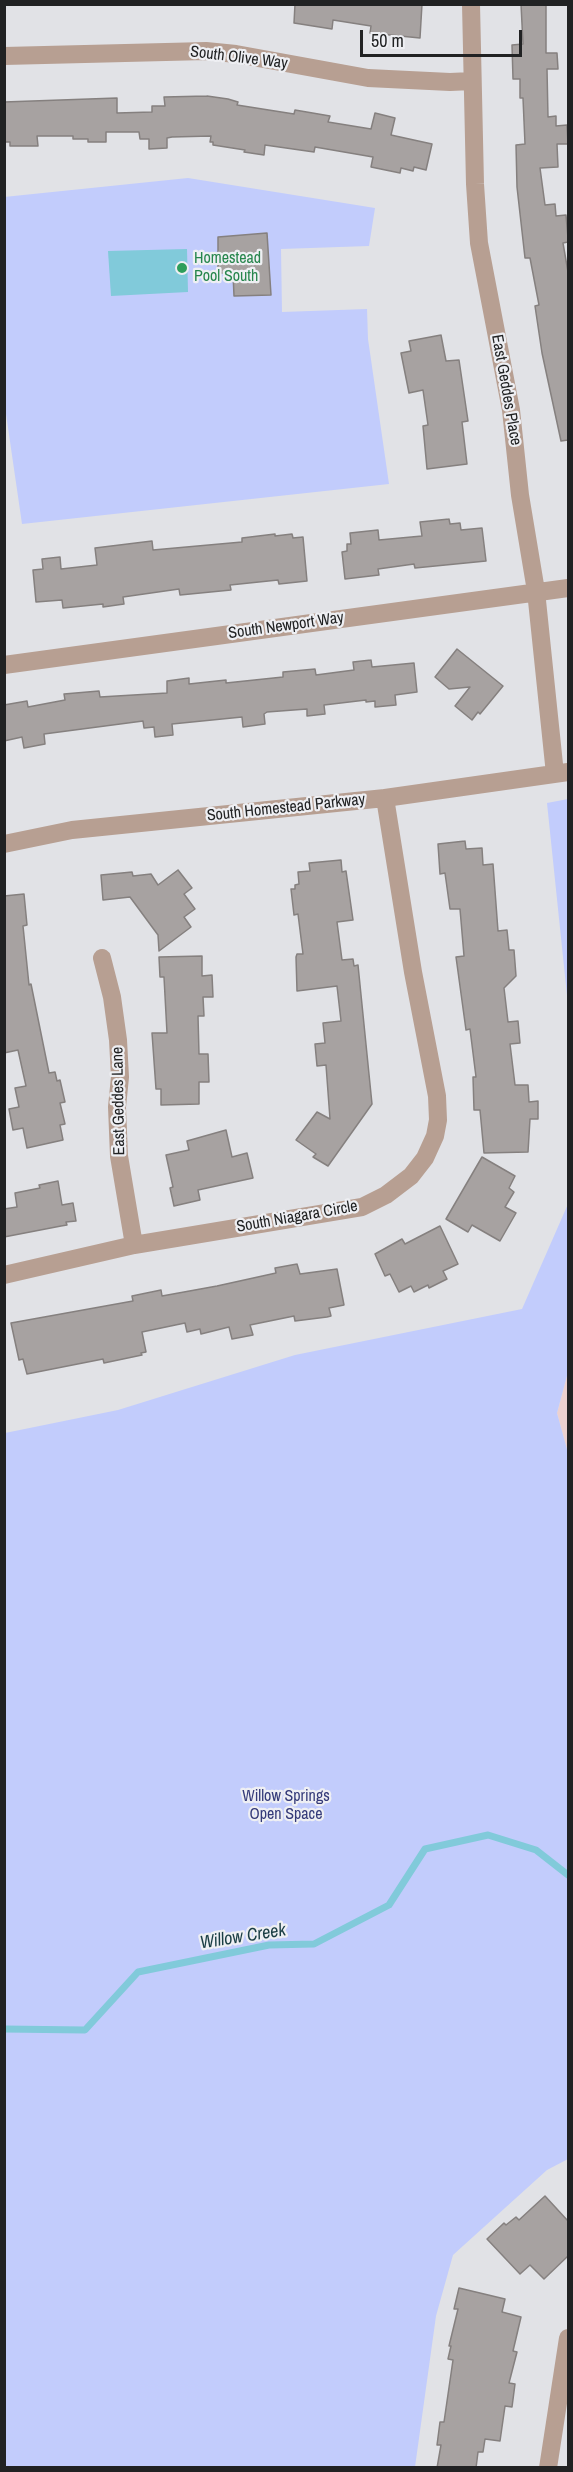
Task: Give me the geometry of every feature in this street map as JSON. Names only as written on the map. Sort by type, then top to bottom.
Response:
[{"type":"street","name":"East Geddes Place","points":[[471,4],[479,243],[511,410],[520,495],[562,773]]},
{"type":"street","name":"South Olive Way","points":[[4,56],[206,51],[236,54],[368,78],[472,81]]},
{"type":"street","name":"South Newport Way","points":[[4,665],[568,588]]},
{"type":"street","name":"South Homestead Parkway","points":[[4,844],[72,830],[386,798],[562,773]]},
{"type":"street","name":"South Niagara Circle","points":[[4,1275],[134,1245],[362,1207],[386,1195],[411,1176],[425,1158],[435,1136],[438,1120],[437,1096],[386,798]]},
{"type":"street","name":"East Geddes Lane","points":[[102,958],[112,997],[118,1040],[119,1156],[134,1245]]},
{"type":"street","points":[[548,2468],[568,2338]]},
{"type":"shaded area","points":[[187,249],[188,292],[111,296],[108,251]]},
{"type":"shaded area","points":[[568,1372],[568,1453],[557,1413]]},
{"type":"green space","points":[[188,178],[375,208],[369,246],[281,249],[282,312],[367,309],[368,339],[389,484],[22,524],[5,407],[4,197]]},
{"type":"green space","points":[[568,799],[568,1005],[547,803]]},
{"type":"green space","name":"Willow Springs Open Space","points":[[568,1204],[568,1372],[557,1413],[568,1453],[568,2159],[547,2170],[453,2255],[436,2316],[415,2467],[5,2467],[5,1433],[118,1410],[295,1355],[522,1309]]},
{"type":"building","points":[[295,4],[422,4],[420,38],[370,33],[371,26],[333,20],[332,29],[294,23]]},
{"type":"building","points":[[521,4],[546,4],[546,53],[557,53],[558,69],[547,69],[548,117],[556,116],[556,126],[567,125],[568,144],[557,144],[558,167],[540,168],[545,205],[555,204],[556,216],[566,215],[568,238],[568,242],[563,243],[568,272],[568,440],[561,441],[542,353],[535,306],[539,305],[530,258],[525,258],[517,187],[516,145],[525,144],[523,98],[520,98],[520,79],[513,79],[512,45],[523,44]]},
{"type":"building","points":[[207,96],[238,102],[237,105],[294,114],[295,110],[330,116],[328,122],[371,129],[375,113],[395,118],[391,135],[432,144],[426,170],[414,167],[413,171],[401,168],[400,173],[371,167],[373,157],[315,147],[314,152],[265,145],[264,155],[244,152],[245,150],[213,145],[213,142],[210,142],[211,136],[167,138],[167,148],[149,149],[149,139],[140,139],[139,132],[106,132],[106,142],[88,142],[88,139],[73,139],[73,136],[37,136],[38,146],[10,146],[10,142],[4,142],[4,102],[117,98],[117,113],[152,112],[152,106],[165,106],[164,97]]},
{"type":"building","points":[[267,233],[271,295],[234,296],[233,273],[218,273],[218,237]]},
{"type":"building","points":[[441,335],[446,361],[459,360],[468,421],[462,422],[467,464],[427,469],[423,426],[428,425],[423,390],[409,393],[401,353],[411,351],[409,341]]},
{"type":"building","points":[[449,519],[450,524],[460,523],[461,530],[482,528],[486,561],[415,568],[414,564],[378,569],[379,575],[345,579],[342,552],[347,551],[347,544],[351,544],[350,533],[378,530],[379,540],[422,536],[420,522]]},
{"type":"building","points":[[275,534],[275,536],[292,534],[293,538],[303,537],[307,581],[279,584],[278,580],[230,585],[231,590],[180,595],[179,589],[123,597],[124,604],[103,607],[103,604],[63,608],[62,600],[36,602],[33,570],[43,569],[42,559],[60,557],[61,569],[97,565],[95,548],[152,541],[153,550],[242,542],[242,538]]},
{"type":"building","points":[[457,649],[503,686],[480,714],[478,712],[472,720],[455,706],[470,687],[449,689],[435,677]]},
{"type":"building","points":[[371,660],[372,667],[414,663],[417,692],[395,695],[396,705],[375,707],[375,701],[366,702],[366,700],[324,705],[325,714],[307,716],[307,709],[267,712],[264,714],[265,724],[243,727],[242,717],[172,724],[173,735],[155,737],[154,727],[144,728],[143,721],[44,734],[45,744],[24,748],[22,737],[4,741],[4,705],[27,701],[28,707],[65,700],[64,694],[99,691],[100,697],[167,693],[167,681],[189,678],[189,684],[226,680],[226,683],[283,677],[283,672],[315,669],[316,675],[354,670],[353,662]]},
{"type":"building","points":[[465,841],[466,849],[482,848],[483,865],[493,864],[498,931],[507,930],[509,950],[514,950],[516,976],[504,988],[508,1022],[518,1021],[520,1043],[510,1044],[515,1085],[528,1085],[529,1102],[538,1101],[538,1119],[530,1119],[528,1152],[484,1153],[480,1110],[474,1110],[473,1077],[476,1077],[470,1029],[466,1030],[456,957],[464,956],[460,909],[450,909],[445,873],[440,874],[438,844]]},
{"type":"building","points":[[341,860],[342,872],[346,871],[353,920],[337,922],[342,960],[353,959],[354,966],[358,965],[372,1104],[328,1166],[313,1157],[316,1154],[296,1140],[317,1112],[330,1119],[326,1065],[317,1066],[315,1044],[325,1043],[323,1023],[341,1021],[337,986],[297,991],[296,957],[297,954],[303,954],[298,914],[294,915],[291,889],[295,889],[295,885],[299,884],[298,872],[310,871],[309,863]]},
{"type":"building","points":[[178,870],[192,888],[184,894],[195,909],[184,917],[191,927],[159,951],[158,935],[130,897],[103,900],[101,875],[132,872],[133,876],[151,874],[158,885]]},
{"type":"building","points":[[24,894],[27,925],[23,926],[29,985],[31,984],[49,1073],[55,1072],[57,1081],[60,1080],[65,1102],[60,1103],[65,1124],[60,1125],[63,1140],[27,1148],[23,1128],[13,1130],[9,1109],[19,1107],[15,1088],[26,1086],[18,1050],[4,1053],[4,896]]},
{"type":"building","points":[[202,956],[202,976],[212,975],[213,997],[203,997],[204,1016],[198,1016],[199,1054],[208,1054],[209,1082],[199,1082],[199,1104],[161,1105],[161,1089],[156,1089],[152,1033],[167,1033],[164,977],[160,977],[159,957]]},
{"type":"building","points":[[226,1130],[232,1157],[247,1153],[253,1178],[198,1190],[200,1200],[174,1206],[170,1188],[173,1187],[166,1155],[189,1150],[187,1141]]},
{"type":"building","points":[[482,1157],[515,1176],[509,1188],[514,1192],[505,1207],[516,1213],[500,1241],[472,1225],[468,1232],[446,1219]]},
{"type":"building","points":[[58,1181],[62,1205],[73,1203],[76,1221],[66,1222],[67,1225],[4,1237],[4,1209],[17,1207],[15,1193],[40,1188],[39,1185]]},
{"type":"building","points":[[440,1226],[458,1264],[443,1271],[447,1279],[429,1288],[428,1285],[414,1292],[411,1286],[399,1292],[390,1274],[385,1276],[375,1254],[402,1239],[405,1244]]},
{"type":"building","points":[[297,1264],[300,1274],[337,1269],[344,1305],[329,1308],[331,1316],[327,1317],[295,1321],[294,1316],[250,1325],[253,1335],[232,1339],[229,1327],[201,1334],[200,1329],[187,1332],[185,1323],[142,1332],[146,1352],[141,1353],[142,1355],[104,1363],[103,1359],[27,1374],[23,1359],[19,1360],[11,1323],[133,1301],[132,1296],[161,1290],[162,1296],[217,1286],[276,1273],[275,1268]]},
{"type":"building","points":[[545,2196],[568,2221],[568,2256],[544,2279],[530,2265],[520,2274],[487,2239],[504,2223],[506,2225],[516,2217],[519,2220]]},
{"type":"building","points":[[459,2288],[505,2299],[502,2312],[521,2317],[513,2351],[517,2352],[509,2383],[515,2384],[512,2407],[505,2406],[500,2441],[485,2439],[483,2452],[478,2452],[476,2468],[437,2468],[441,2445],[437,2445],[440,2422],[444,2422],[453,2360],[448,2359],[451,2346],[449,2346],[458,2309],[454,2309]]},
{"type":"waterway","name":"Willow Creek","points":[[4,2029],[85,2030],[138,1972],[269,1945],[314,1944],[389,1905],[425,1849],[488,1835],[536,1850],[568,1875]]},
{"type":"place","name":"Homestead Pool South","points":[[182,268]]}]
